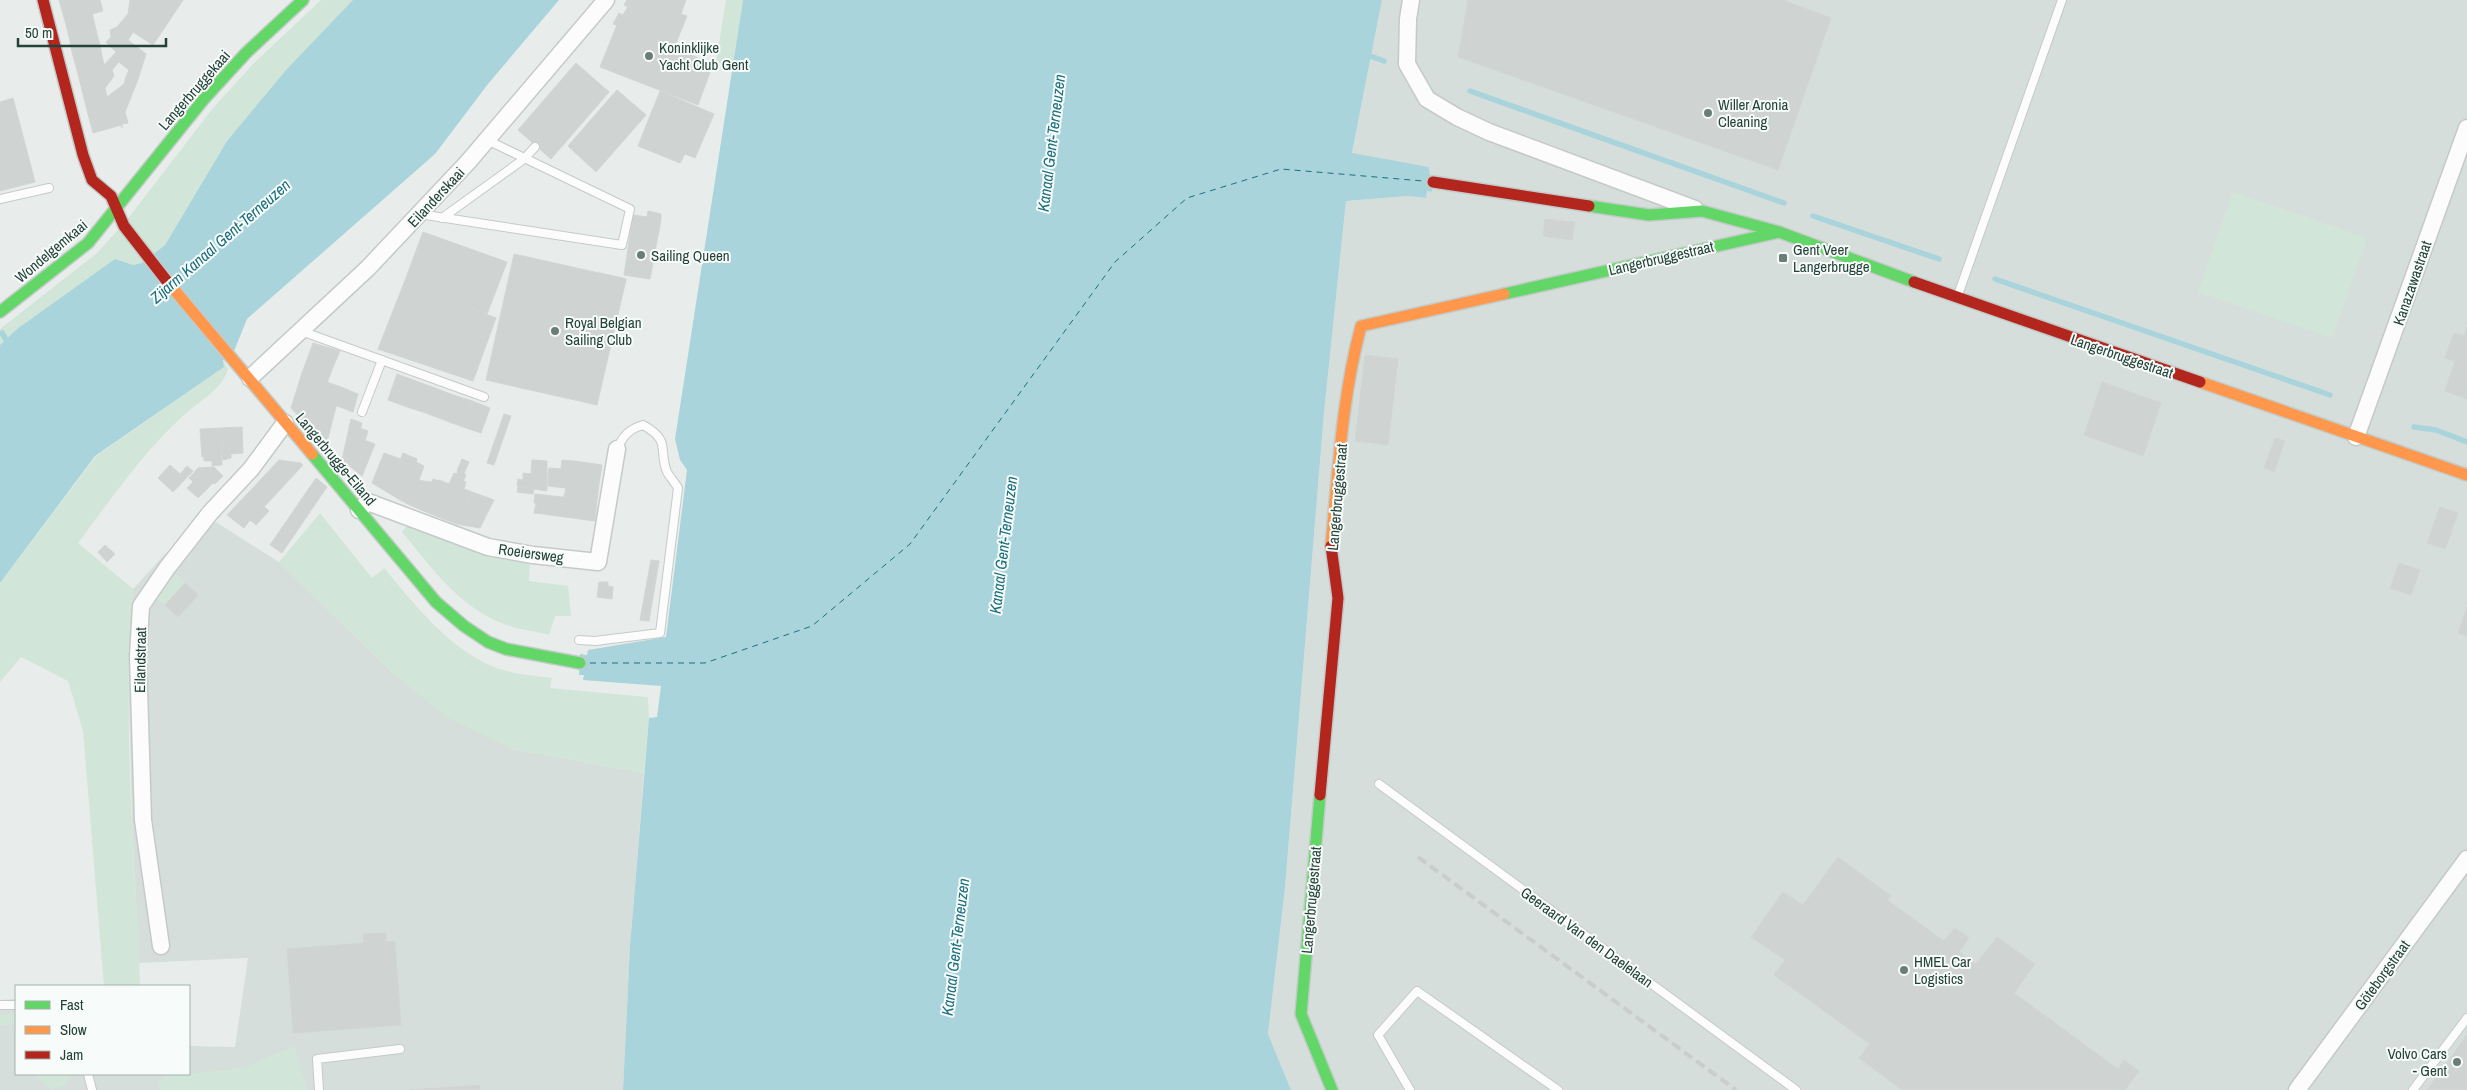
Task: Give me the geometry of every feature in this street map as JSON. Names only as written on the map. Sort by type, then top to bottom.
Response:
[{"type":"main road","name":"Langerbrugge-Eiland","points":[[43,0],[83,155],[92,180],[111,196],[118,208],[124,226],[148,258],[436,602],[462,625],[495,645],[533,656],[580,663]]},
{"type":"main road","name":"Langerbruggekaai","points":[[118,208],[203,100],[246,53],[303,0]]},
{"type":"main road","points":[[1433,182],[1649,215],[1702,212]]},
{"type":"main road","name":"Wondelgemkaai","points":[[0,312],[88,243],[118,208]]},
{"type":"main road","name":"Langerbruggestraat","points":[[1702,212],[1779,232],[1957,298],[2467,475]]},
{"type":"main road","name":"Langerbruggestraat","points":[[1332,1090],[1301,1014],[1338,598],[1330,552],[1341,442],[1354,352],[1361,326],[1779,232]]},
{"type":"street","name":"Eilanderskaai","points":[[250,378],[368,268],[419,214],[487,140],[606,0]]},
{"type":"street","name":"Langerbruggestraat","points":[[1411,0],[1408,19],[1407,64],[1427,99],[1457,117],[1489,132],[1702,212]]},
{"type":"street","name":"Kanazawastraat","points":[[2356,437],[2467,128]]},
{"type":"street","name":"Eilandstraat","points":[[161,946],[143,820],[138,656],[141,606],[167,568],[210,513],[251,469],[285,423]]},
{"type":"street","name":"Roeiersweg","points":[[359,510],[368,502],[488,546],[533,555],[598,562],[617,449]]},
{"type":"street","name":"Göteborgstraat","points":[[2297,1090],[2467,859]]},
{"type":"lane","points":[[1957,298],[2062,0]]},
{"type":"lane","points":[[419,214],[622,245],[630,208],[487,140]]},
{"type":"lane","points":[[442,218],[524,159],[535,147]]},
{"type":"lane","points":[[0,199],[49,188]]},
{"type":"lane","points":[[302,331],[484,397]]},
{"type":"lane","points":[[362,412],[382,360]]},
{"type":"lane","points":[[579,640],[595,641],[660,634],[678,488],[667,471],[665,452],[660,438],[653,431],[643,426],[631,428],[621,440],[617,449]]},
{"type":"lane","name":"Geeraard Van den Daelelaan","points":[[1379,784],[1796,1090]]},
{"type":"lane","points":[[1410,1090],[1378,1035],[1417,991],[1558,1090]]},
{"type":"lane","points":[[0,1005],[15,1005]]},
{"type":"lane","points":[[2414,1090],[2467,1018]]},
{"type":"lane","points":[[319,1090],[317,1059],[400,1049]]},
{"type":"lane","points":[[88,1075],[92,1090]]},
{"type":"shaded area","points":[[1382,0],[2467,0],[2467,1090],[1291,1090],[1268,1034],[1285,888],[1324,413],[1346,201],[1408,196],[1425,198],[1427,191],[1431,192],[1429,167],[1352,154]]},
{"type":"shaded area","points":[[216,522],[279,562],[394,674],[513,749],[644,773],[630,946],[623,1090],[0,1090],[0,1000],[15,999],[15,1075],[190,1075],[190,1046],[235,1047],[248,958],[139,963],[132,822],[128,656],[133,589],[164,555]]},
{"type":"green space","points":[[321,0],[353,0],[227,141],[165,245],[142,263],[133,265],[17,329],[0,345],[0,329],[97,253],[126,221],[213,108],[255,62]]},
{"type":"green space","points":[[726,0],[743,0],[733,65],[716,62]]},
{"type":"green space","points":[[2233,192],[2367,238],[2332,338],[2198,292]]},
{"type":"green space","points":[[223,360],[228,369],[221,383],[184,415],[155,444],[128,476],[78,543],[133,589],[129,677],[129,735],[140,985],[104,985],[83,731],[68,681],[21,657],[0,682],[0,583],[96,456],[224,367]]},
{"type":"green space","points":[[320,513],[372,578],[384,568],[438,629],[453,642],[487,664],[506,671],[552,678],[550,688],[648,697],[649,718],[644,773],[513,749],[447,717],[394,674],[279,562]]},
{"type":"green space","points":[[407,525],[486,554],[530,562],[529,581],[568,586],[571,616],[555,616],[549,635],[509,626],[488,617],[473,608],[447,585],[402,532]]},
{"type":"green space","points":[[176,574],[185,583],[165,605],[155,596]]},
{"type":"green space","points":[[15,1014],[15,1024],[0,1026],[0,1015]]},
{"type":"green space","points":[[294,1046],[307,1090],[160,1090],[158,1084],[166,1075],[190,1075],[246,1067]]},
{"type":"green space","points":[[35,1075],[70,1075],[66,1085],[51,1090]]},
{"type":"water","name":"Zijarm Kanaal Gent-Terneuzen","points":[[353,0],[559,0],[488,84],[435,154],[247,319],[234,351],[223,360],[224,367],[95,456],[0,583],[0,345],[17,329],[115,259],[133,265],[142,263],[165,245],[227,141],[287,69]]},
{"type":"water","name":"Kanaal Gent-Terneuzen","points":[[743,0],[1382,0],[1352,153],[1429,167],[1432,192],[1427,191],[1426,198],[1408,196],[1346,201],[1324,413],[1285,888],[1268,1034],[1291,1090],[623,1090],[630,946],[649,718],[657,717],[661,686],[583,680],[584,675],[579,675],[580,654],[587,655],[588,650],[666,637],[687,470],[680,460],[675,439]]},
{"type":"building","points":[[59,0],[100,0],[103,11],[65,21]]},
{"type":"building","points":[[130,0],[154,0],[128,40],[116,52],[106,42],[111,37],[110,30],[117,27],[128,14]]},
{"type":"building","points":[[154,0],[183,0],[153,45],[133,32]]},
{"type":"building","name":"Koninklijke Yacht Club Gent","points":[[627,0],[686,0],[681,14],[687,16],[674,48],[713,64],[698,105],[600,67],[617,25],[613,24],[619,13],[623,15],[628,7],[624,5]]},
{"type":"building","name":"Willer Aronia Cleaning","points":[[1468,0],[1783,0],[1831,18],[1778,170],[1458,57]]},
{"type":"building","points":[[92,13],[97,34],[70,41],[65,21]]},
{"type":"building","points":[[97,34],[100,45],[72,52],[70,41]]},
{"type":"building","points":[[128,40],[146,54],[137,82],[126,77],[129,70],[119,62],[112,70],[114,76],[105,88],[107,97],[85,102],[78,74],[100,69]]},
{"type":"building","points":[[100,45],[102,56],[75,63],[72,52]]},
{"type":"building","points":[[102,56],[104,65],[100,69],[78,74],[75,63]]},
{"type":"building","points":[[576,63],[609,92],[551,159],[518,130]]},
{"type":"building","points":[[126,77],[137,82],[125,112],[128,123],[122,124],[122,128],[121,125],[93,133],[85,102],[107,97],[124,84]]},
{"type":"building","points":[[617,90],[646,115],[596,172],[568,146]]},
{"type":"building","points":[[660,91],[714,114],[695,158],[685,154],[680,163],[638,146]]},
{"type":"building","points":[[13,98],[35,182],[0,191],[0,102]]},
{"type":"building","name":"Sailing Queen","points":[[648,211],[661,214],[650,279],[624,275],[633,215],[647,217]]},
{"type":"building","points":[[1545,219],[1575,222],[1572,240],[1543,236]]},
{"type":"building","points":[[423,232],[507,262],[487,314],[404,283]]},
{"type":"building","name":"Royal Belgian Sailing Club","points":[[514,254],[626,279],[597,405],[486,380]]},
{"type":"building","points":[[600,273],[626,279],[611,343],[586,338]]},
{"type":"building","points":[[404,283],[496,318],[473,381],[378,349]]},
{"type":"building","points":[[2467,327],[2467,399],[2445,391],[2455,361],[2445,358],[2454,333],[2464,336]]},
{"type":"building","points":[[313,343],[340,351],[333,367],[308,357]]},
{"type":"building","points":[[1365,355],[1398,359],[1388,445],[1355,441]]},
{"type":"building","points":[[308,357],[333,367],[327,383],[302,373]]},
{"type":"building","points":[[302,373],[341,387],[326,446],[291,408]]},
{"type":"building","points":[[397,374],[416,381],[407,407],[388,400]]},
{"type":"building","points":[[416,381],[435,388],[426,413],[407,407]]},
{"type":"building","points":[[2102,382],[2161,403],[2143,456],[2084,435]]},
{"type":"building","points":[[341,387],[358,394],[353,412],[335,405]]},
{"type":"building","points":[[435,388],[453,395],[444,420],[426,413]]},
{"type":"building","points":[[453,395],[472,401],[463,427],[444,420]]},
{"type":"building","points":[[472,401],[490,408],[481,433],[463,427]]},
{"type":"building","points":[[504,414],[511,416],[494,465],[487,463]]},
{"type":"building","points":[[351,419],[362,423],[358,438],[375,444],[362,476],[342,460]]},
{"type":"building","points":[[242,427],[243,453],[231,454],[231,458],[223,460],[221,428]]},
{"type":"building","points":[[221,428],[222,465],[212,466],[212,461],[204,461],[204,457],[202,457],[200,429]]},
{"type":"building","points":[[360,428],[368,431],[365,441],[358,438]]},
{"type":"building","points":[[2275,438],[2285,441],[2274,472],[2264,468]]},
{"type":"building","points":[[384,453],[401,459],[387,492],[372,483]]},
{"type":"building","points":[[403,453],[417,459],[400,500],[387,492]]},
{"type":"building","points":[[462,459],[469,462],[464,474],[457,471]]},
{"type":"building","points":[[279,460],[301,463],[303,465],[264,507],[249,492]]},
{"type":"building","points":[[532,460],[547,461],[547,491],[517,486],[518,479],[523,480],[523,473],[531,474]]},
{"type":"building","points":[[562,460],[574,461],[573,470],[561,469]]},
{"type":"building","points":[[574,461],[602,465],[599,484],[548,476],[549,468],[573,470]]},
{"type":"building","points":[[416,462],[424,466],[419,480],[423,481],[414,507],[400,500]]},
{"type":"building","points":[[170,465],[180,474],[187,466],[193,471],[173,492],[158,478]]},
{"type":"building","points":[[214,467],[223,476],[198,498],[187,488],[193,482],[189,478],[198,468]]},
{"type":"building","points":[[458,471],[466,475],[446,520],[426,512],[439,480],[449,484],[454,473],[457,474]]},
{"type":"building","points":[[548,476],[599,484],[597,501],[564,497],[566,488],[548,486]]},
{"type":"building","points":[[316,478],[327,487],[282,553],[270,545]]},
{"type":"building","points":[[433,479],[439,481],[426,512],[414,507],[423,481],[432,482]]},
{"type":"building","points":[[463,481],[466,482],[464,489],[472,492],[457,524],[446,520]]},
{"type":"building","points":[[518,487],[534,489],[533,494],[517,492]]},
{"type":"building","points":[[249,492],[269,511],[256,525],[250,520],[244,528],[227,515]]},
{"type":"building","points":[[472,492],[494,500],[480,528],[457,524]]},
{"type":"building","points":[[535,494],[597,501],[595,521],[543,514],[544,505],[534,503]]},
{"type":"building","points":[[536,504],[544,505],[543,514],[534,513]]},
{"type":"building","points":[[2440,507],[2458,513],[2445,549],[2427,543]]},
{"type":"building","points":[[105,545],[115,554],[107,562],[98,552]]},
{"type":"building","points":[[651,560],[659,561],[649,621],[640,620]]},
{"type":"building","points":[[2399,563],[2420,570],[2411,595],[2390,588]]},
{"type":"building","points":[[599,582],[608,582],[608,586],[613,587],[612,599],[597,597]]},
{"type":"building","points":[[185,583],[198,595],[178,617],[165,605]]},
{"type":"building","points":[[2467,607],[2467,636],[2458,633]]},
{"type":"building","name":"HMEL Car Logistics","points":[[1838,857],[1891,896],[1887,900],[1944,941],[1955,928],[1969,938],[1959,952],[1976,964],[1997,937],[2035,964],[2014,993],[2118,1069],[2124,1060],[2139,1071],[2125,1090],[1902,1090],[1859,1058],[1870,1044],[1774,975],[1785,960],[1751,937],[1783,892],[1803,905]]},
{"type":"building","points":[[386,933],[386,942],[395,941],[401,1025],[293,1033],[287,949],[364,943],[363,934]]},
{"type":"building","name":"Volvo Cars - Gent","points":[[2467,1035],[2467,1090],[2427,1090]]},
{"type":"building","points":[[480,1085],[480,1090],[410,1090]]},
{"type":"waterway","points":[[1365,54],[1384,61]]},
{"type":"waterway","points":[[1470,91],[1784,203]]},
{"type":"waterway","points":[[1813,216],[1939,259]]},
{"type":"waterway","points":[[1995,279],[2330,395]]},
{"type":"waterway","points":[[2,333],[10,346]]},
{"type":"waterway","points":[[2414,427],[2436,430],[2467,442]]},
{"type":"ferry route","points":[[590,663],[705,663],[812,626],[910,544],[1115,262],[1187,198],[1281,169],[1423,181]]},
{"type":"railway","points":[[1418,857],[1736,1090]]},
{"type":"traffic: fast","points":[[0,312],[88,243],[203,100],[246,53],[303,0]]},
{"type":"traffic: fast","points":[[1589,206],[1649,215],[1702,211],[1779,232],[1914,282]]},
{"type":"traffic: fast","points":[[1504,294],[1779,232]]},
{"type":"traffic: fast","points":[[312,454],[436,602],[464,626],[488,642],[506,649],[580,663]]},
{"type":"traffic: fast","points":[[1320,795],[1301,1014],[1332,1090]]},
{"type":"traffic: slow","points":[[166,280],[312,454]]},
{"type":"traffic: slow","points":[[1331,546],[1345,408],[1361,326],[1504,294]]},
{"type":"traffic: slow","points":[[2200,382],[2467,475]]},
{"type":"traffic: jam","points":[[43,0],[83,155],[92,180],[111,196],[124,226],[166,280]]},
{"type":"traffic: jam","points":[[1433,182],[1589,206]]},
{"type":"traffic: jam","points":[[1914,282],[2200,382]]},
{"type":"traffic: jam","points":[[1320,795],[1338,598],[1331,546]]},
{"type":"place","name":"Koninklijke Yacht Club Gent","points":[[649,56]]},
{"type":"place","name":"Willer Aronia Cleaning","points":[[1708,113]]},
{"type":"place","name":"Sailing Queen","points":[[641,255]]},
{"type":"place","name":"Gent Veer Langerbrugge","points":[[1783,258]]},
{"type":"place","name":"Royal Belgian Sailing Club","points":[[555,331]]},
{"type":"place","name":"HMEL Car Logistics","points":[[1904,970]]},
{"type":"place","name":"Volvo Cars - Gent","points":[[2457,1062]]}]
